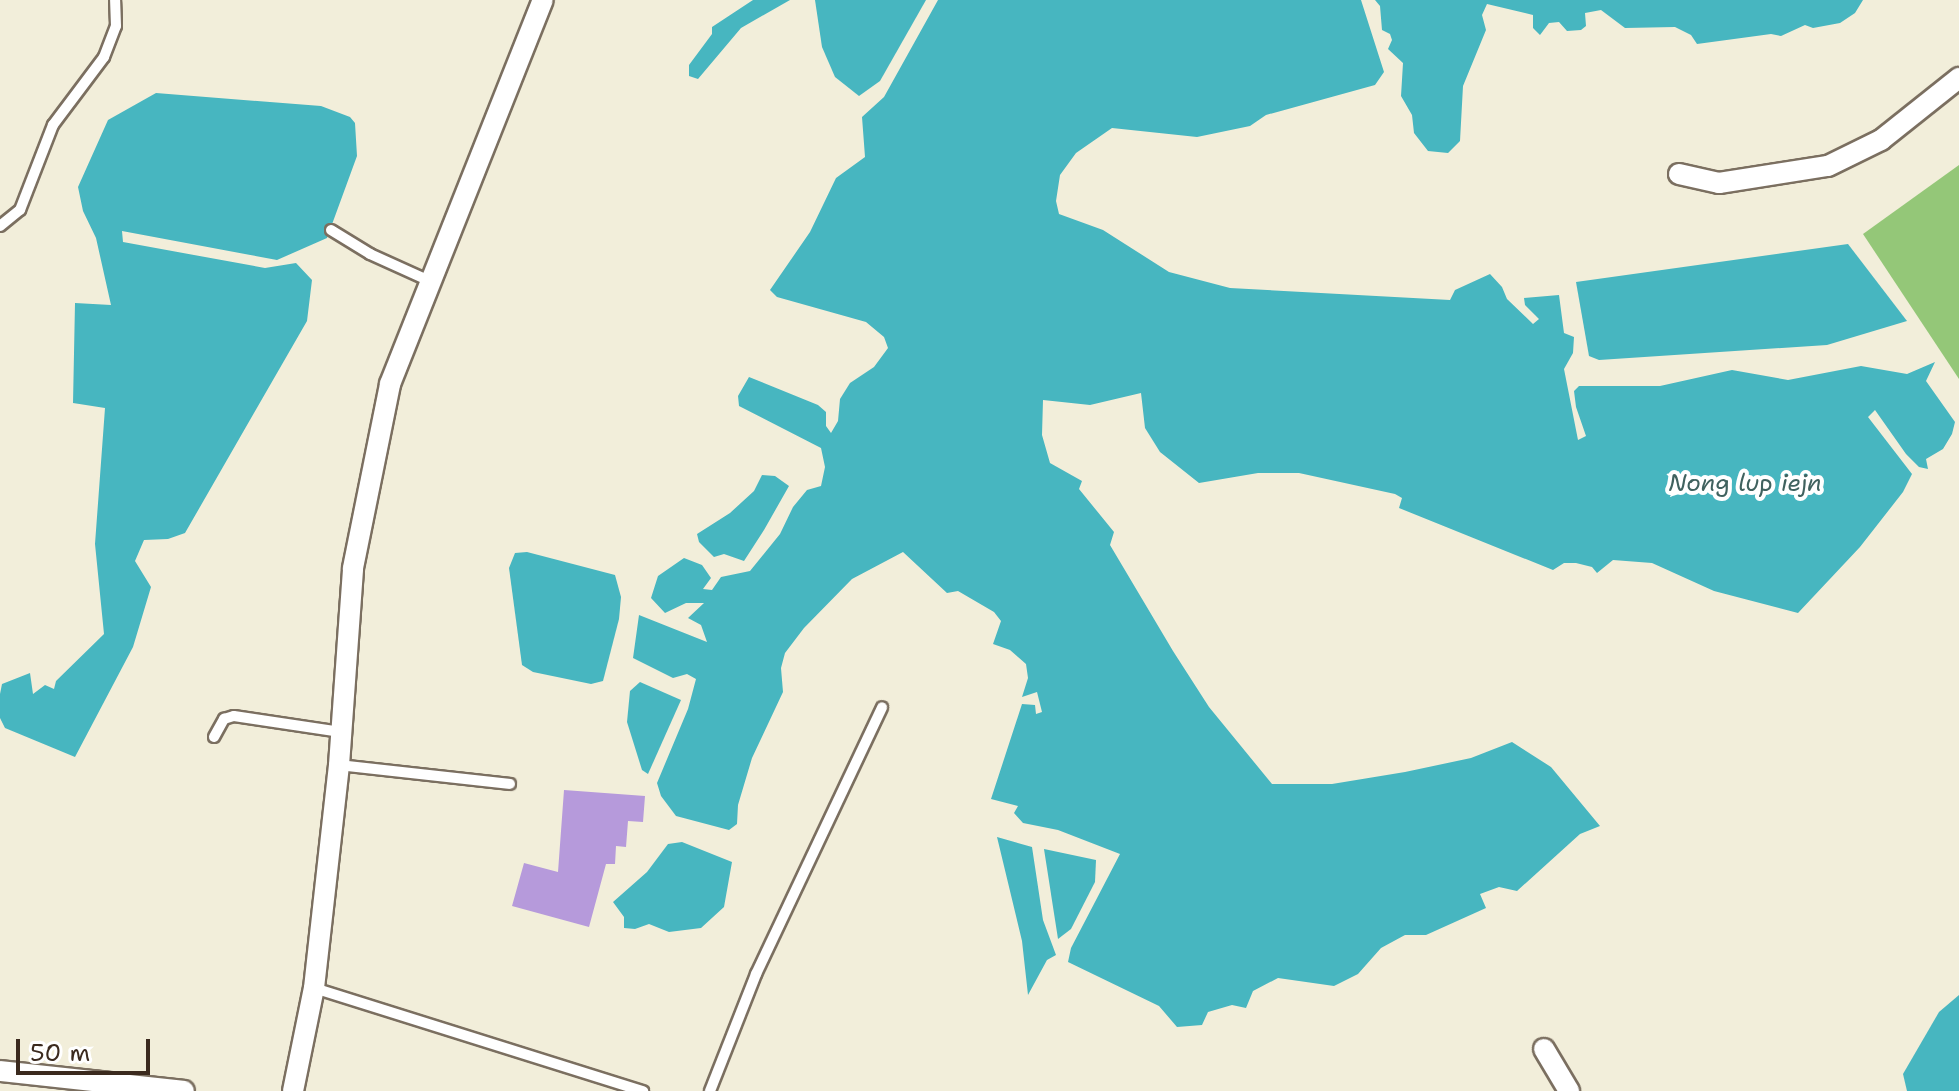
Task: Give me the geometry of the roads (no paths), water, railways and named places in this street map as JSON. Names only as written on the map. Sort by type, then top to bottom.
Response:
[{"type":"street","points":[[293,1091],[314,988],[339,765],[353,568],[390,384],[543,0]]},
{"type":"street","points":[[1679,174],[1719,183],[1828,166],[1881,140],[1959,78]]},
{"type":"street","points":[[1544,1049],[1569,1091]]},
{"type":"street","points":[[0,1071],[184,1091]]},
{"type":"lane","points":[[0,226],[20,210],[53,125],[104,57],[116,26],[115,0]]},
{"type":"lane","points":[[331,230],[370,254],[432,282]]},
{"type":"lane","points":[[710,1091],[756,974],[882,707]]},
{"type":"lane","points":[[214,737],[224,719],[234,716],[341,732]]},
{"type":"lane","points":[[339,765],[510,784]]},
{"type":"lane","points":[[314,988],[643,1091]]},
{"type":"water","points":[[753,0],[790,0],[741,28],[698,79],[689,76],[689,65],[712,34],[712,27]]},
{"type":"water","points":[[815,0],[926,0],[880,81],[859,96],[835,77],[822,47]]},
{"type":"water","name":"Nong lup iejn","points":[[938,0],[1361,0],[1384,72],[1375,85],[1266,115],[1250,126],[1197,137],[1112,128],[1076,153],[1060,175],[1056,201],[1059,214],[1103,230],[1169,272],[1230,288],[1450,300],[1455,290],[1490,274],[1502,287],[1507,299],[1533,324],[1539,319],[1525,305],[1524,298],[1559,295],[1564,333],[1574,337],[1573,353],[1564,369],[1578,440],[1586,436],[1576,407],[1574,391],[1579,386],[1660,386],[1732,370],[1788,380],[1861,366],[1907,374],[1935,362],[1926,381],[1955,422],[1952,434],[1943,449],[1926,459],[1928,469],[1919,467],[1906,454],[1875,410],[1868,417],[1912,474],[1903,492],[1860,547],[1798,613],[1714,591],[1652,563],[1613,560],[1597,573],[1592,567],[1564,563],[1553,570],[1399,508],[1402,498],[1395,494],[1299,473],[1258,473],[1199,483],[1160,452],[1145,428],[1141,393],[1090,405],[1043,400],[1042,435],[1050,463],[1082,481],[1079,489],[1114,532],[1110,545],[1173,651],[1209,707],[1272,784],[1332,784],[1405,772],[1471,758],[1512,742],[1551,767],[1600,826],[1580,834],[1517,891],[1499,887],[1480,894],[1486,908],[1426,935],[1405,935],[1381,948],[1358,974],[1334,986],[1278,978],[1253,991],[1246,1008],[1232,1005],[1208,1012],[1202,1025],[1177,1027],[1159,1006],[1068,962],[1071,948],[1120,854],[1058,830],[1023,823],[1014,813],[1018,806],[991,799],[1022,704],[1035,705],[1036,714],[1042,712],[1037,692],[1022,697],[1028,678],[1026,664],[1010,650],[993,644],[1001,621],[994,612],[958,591],[947,593],[903,552],[852,579],[804,628],[785,653],[781,668],[783,692],[752,758],[738,805],[737,824],[729,830],[676,816],[661,796],[657,783],[688,709],[696,679],[687,674],[673,678],[633,658],[639,615],[707,642],[701,625],[688,618],[704,603],[686,603],[665,613],[651,598],[658,576],[684,558],[702,565],[711,578],[703,589],[712,590],[721,577],[750,571],[780,534],[793,507],[807,490],[821,486],[825,467],[821,448],[739,406],[738,396],[749,377],[818,405],[826,412],[826,426],[831,433],[838,421],[840,399],[850,383],[874,367],[888,348],[884,337],[866,322],[777,297],[770,290],[810,232],[836,178],[865,157],[862,117],[884,97]]},
{"type":"water","points":[[1375,0],[1863,0],[1855,13],[1840,23],[1813,28],[1805,25],[1781,36],[1771,34],[1697,44],[1691,35],[1675,27],[1625,28],[1601,10],[1585,13],[1586,26],[1581,30],[1567,31],[1559,22],[1549,23],[1540,35],[1533,28],[1533,15],[1487,4],[1482,15],[1486,30],[1463,86],[1460,141],[1448,153],[1428,151],[1414,133],[1412,115],[1401,96],[1403,63],[1388,49],[1392,40],[1390,34],[1382,30],[1380,6]]},
{"type":"water","points":[[156,93],[321,106],[350,117],[355,123],[357,156],[327,238],[277,260],[122,231],[123,242],[265,268],[296,263],[312,280],[307,321],[185,533],[168,539],[144,540],[135,561],[151,587],[133,647],[75,757],[5,728],[0,718],[0,694],[2,684],[30,673],[33,694],[45,685],[54,689],[56,681],[104,634],[95,544],[105,408],[73,403],[75,303],[111,305],[96,238],[83,211],[78,187],[108,120]]},
{"type":"water","points":[[1848,244],[1907,321],[1827,345],[1599,360],[1589,356],[1576,282]]},
{"type":"water","points":[[762,475],[775,476],[789,486],[764,530],[744,561],[724,554],[714,557],[699,542],[697,534],[730,513],[754,491]]},
{"type":"water","points":[[527,552],[615,575],[621,597],[619,619],[603,681],[591,684],[533,672],[522,665],[509,568],[515,553]]},
{"type":"water","points":[[640,682],[681,700],[648,774],[642,770],[627,722],[630,691]]},
{"type":"water","points":[[997,837],[1032,847],[1043,920],[1056,955],[1047,960],[1028,995],[1022,941]]},
{"type":"water","points":[[682,842],[732,862],[724,907],[701,928],[669,932],[649,924],[635,929],[624,928],[624,917],[613,902],[647,872],[668,844]]},
{"type":"water","points":[[1044,849],[1096,860],[1095,882],[1071,929],[1058,939]]},
{"type":"water","points":[[1959,995],[1959,1091],[1907,1091],[1903,1074],[1939,1012]]}]
